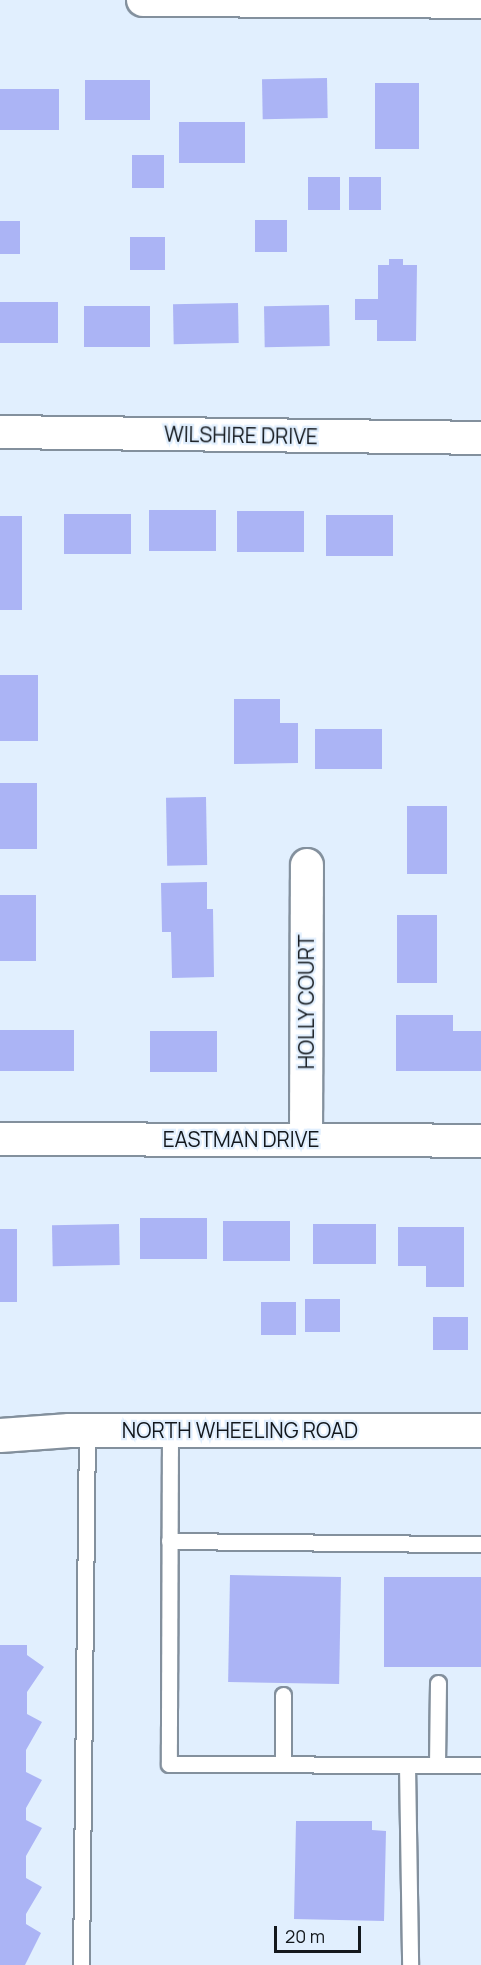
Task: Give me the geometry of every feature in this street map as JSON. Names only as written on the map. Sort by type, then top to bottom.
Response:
[{"type":"street","points":[[143,0],[481,2]]},
{"type":"street","points":[[481,414],[481,438]]},
{"type":"street","name":"WILSHIRE DRIVE","points":[[0,432],[481,438]]},
{"type":"street","name":"HOLLY COURT","points":[[306,1139],[307,865]]},
{"type":"street","name":"EASTMAN DRIVE","points":[[0,1139],[481,1141]]},
{"type":"street","name":"NORTH WHEELING ROAD","points":[[0,1435],[170,1430],[481,1430]]},
{"type":"lane","points":[[170,1430],[169,1764],[481,1765]]},
{"type":"lane","points":[[81,1965],[87,1431]]},
{"type":"lane","points":[[170,1541],[481,1545]]},
{"type":"lane","points":[[437,1765],[438,1683]]},
{"type":"lane","points":[[283,1695],[283,1764]]},
{"type":"lane","points":[[407,1765],[410,1965]]},
{"type":"building","points":[[327,78],[328,118],[263,119],[262,79]]},
{"type":"building","points":[[85,80],[150,80],[150,120],[85,120]]},
{"type":"building","points":[[375,83],[419,83],[419,149],[375,149]]},
{"type":"building","points":[[0,89],[59,89],[59,130],[0,130]]},
{"type":"building","points":[[179,122],[245,122],[245,163],[179,163]]},
{"type":"building","points":[[132,155],[164,155],[164,188],[132,188]]},
{"type":"building","points":[[308,177],[340,177],[340,210],[308,210]]},
{"type":"building","points":[[349,177],[381,177],[381,210],[349,210]]},
{"type":"building","points":[[255,220],[287,220],[287,252],[255,252]]},
{"type":"building","points":[[0,221],[20,221],[20,254],[0,254]]},
{"type":"building","points":[[130,237],[165,237],[165,270],[130,270]]},
{"type":"building","points":[[389,259],[403,259],[403,265],[417,265],[416,341],[377,341],[377,320],[355,320],[355,299],[378,299],[378,265],[389,265]]},
{"type":"building","points":[[0,302],[58,302],[58,343],[0,343]]},
{"type":"building","points":[[238,303],[239,343],[174,344],[173,304]]},
{"type":"building","points":[[329,305],[330,346],[265,347],[264,306]]},
{"type":"building","points":[[84,306],[150,306],[150,347],[84,347]]},
{"type":"building","points":[[149,510],[216,510],[216,551],[149,551]]},
{"type":"building","points":[[237,511],[304,511],[304,552],[237,552]]},
{"type":"building","points":[[64,514],[131,514],[131,554],[64,554]]},
{"type":"building","points":[[326,515],[393,515],[393,556],[326,556]]},
{"type":"building","points":[[0,516],[22,516],[22,610],[0,610]]},
{"type":"building","points":[[0,675],[38,675],[38,741],[0,741]]},
{"type":"building","points":[[234,699],[280,699],[280,723],[298,723],[298,763],[234,764]]},
{"type":"building","points":[[315,729],[382,729],[382,769],[315,769]]},
{"type":"building","points":[[0,783],[37,783],[37,849],[0,849]]},
{"type":"building","points":[[206,797],[207,865],[167,866],[166,798]]},
{"type":"building","points":[[407,806],[447,806],[447,874],[407,874]]},
{"type":"building","points":[[207,882],[207,909],[213,909],[214,977],[172,978],[171,932],[162,932],[161,883]]},
{"type":"building","points":[[0,895],[36,895],[36,961],[0,961]]},
{"type":"building","points":[[397,915],[437,915],[437,983],[397,983]]},
{"type":"building","points":[[396,1015],[453,1015],[453,1031],[481,1031],[481,1071],[396,1071]]},
{"type":"building","points":[[0,1030],[74,1030],[74,1071],[0,1071]]},
{"type":"building","points":[[150,1031],[217,1031],[217,1072],[150,1072]]},
{"type":"building","points":[[140,1218],[207,1218],[207,1259],[140,1259]]},
{"type":"building","points":[[223,1221],[290,1221],[290,1261],[223,1261]]},
{"type":"building","points":[[119,1224],[120,1265],[53,1266],[52,1225]]},
{"type":"building","points":[[313,1224],[376,1224],[376,1264],[313,1264]]},
{"type":"building","points":[[398,1227],[464,1227],[464,1287],[426,1287],[426,1266],[398,1266]]},
{"type":"building","points":[[0,1229],[17,1229],[17,1302],[0,1302]]},
{"type":"building","points":[[305,1299],[340,1299],[340,1332],[305,1332]]},
{"type":"building","points":[[261,1302],[296,1302],[296,1335],[261,1335]]},
{"type":"building","points":[[433,1317],[468,1317],[468,1350],[433,1350]]},
{"type":"building","points":[[230,1575],[341,1577],[339,1684],[228,1682]]},
{"type":"building","points":[[384,1577],[481,1577],[481,1667],[384,1667]]},
{"type":"building","points":[[0,1645],[27,1645],[27,1655],[44,1667],[27,1692],[27,1714],[42,1722],[26,1750],[26,1772],[42,1780],[26,1808],[26,1820],[42,1828],[26,1856],[26,1878],[42,1887],[26,1914],[26,1924],[41,1933],[25,1965],[0,1965]]},
{"type":"building","points":[[296,1821],[372,1821],[372,1830],[386,1831],[384,1921],[294,1919]]}]
